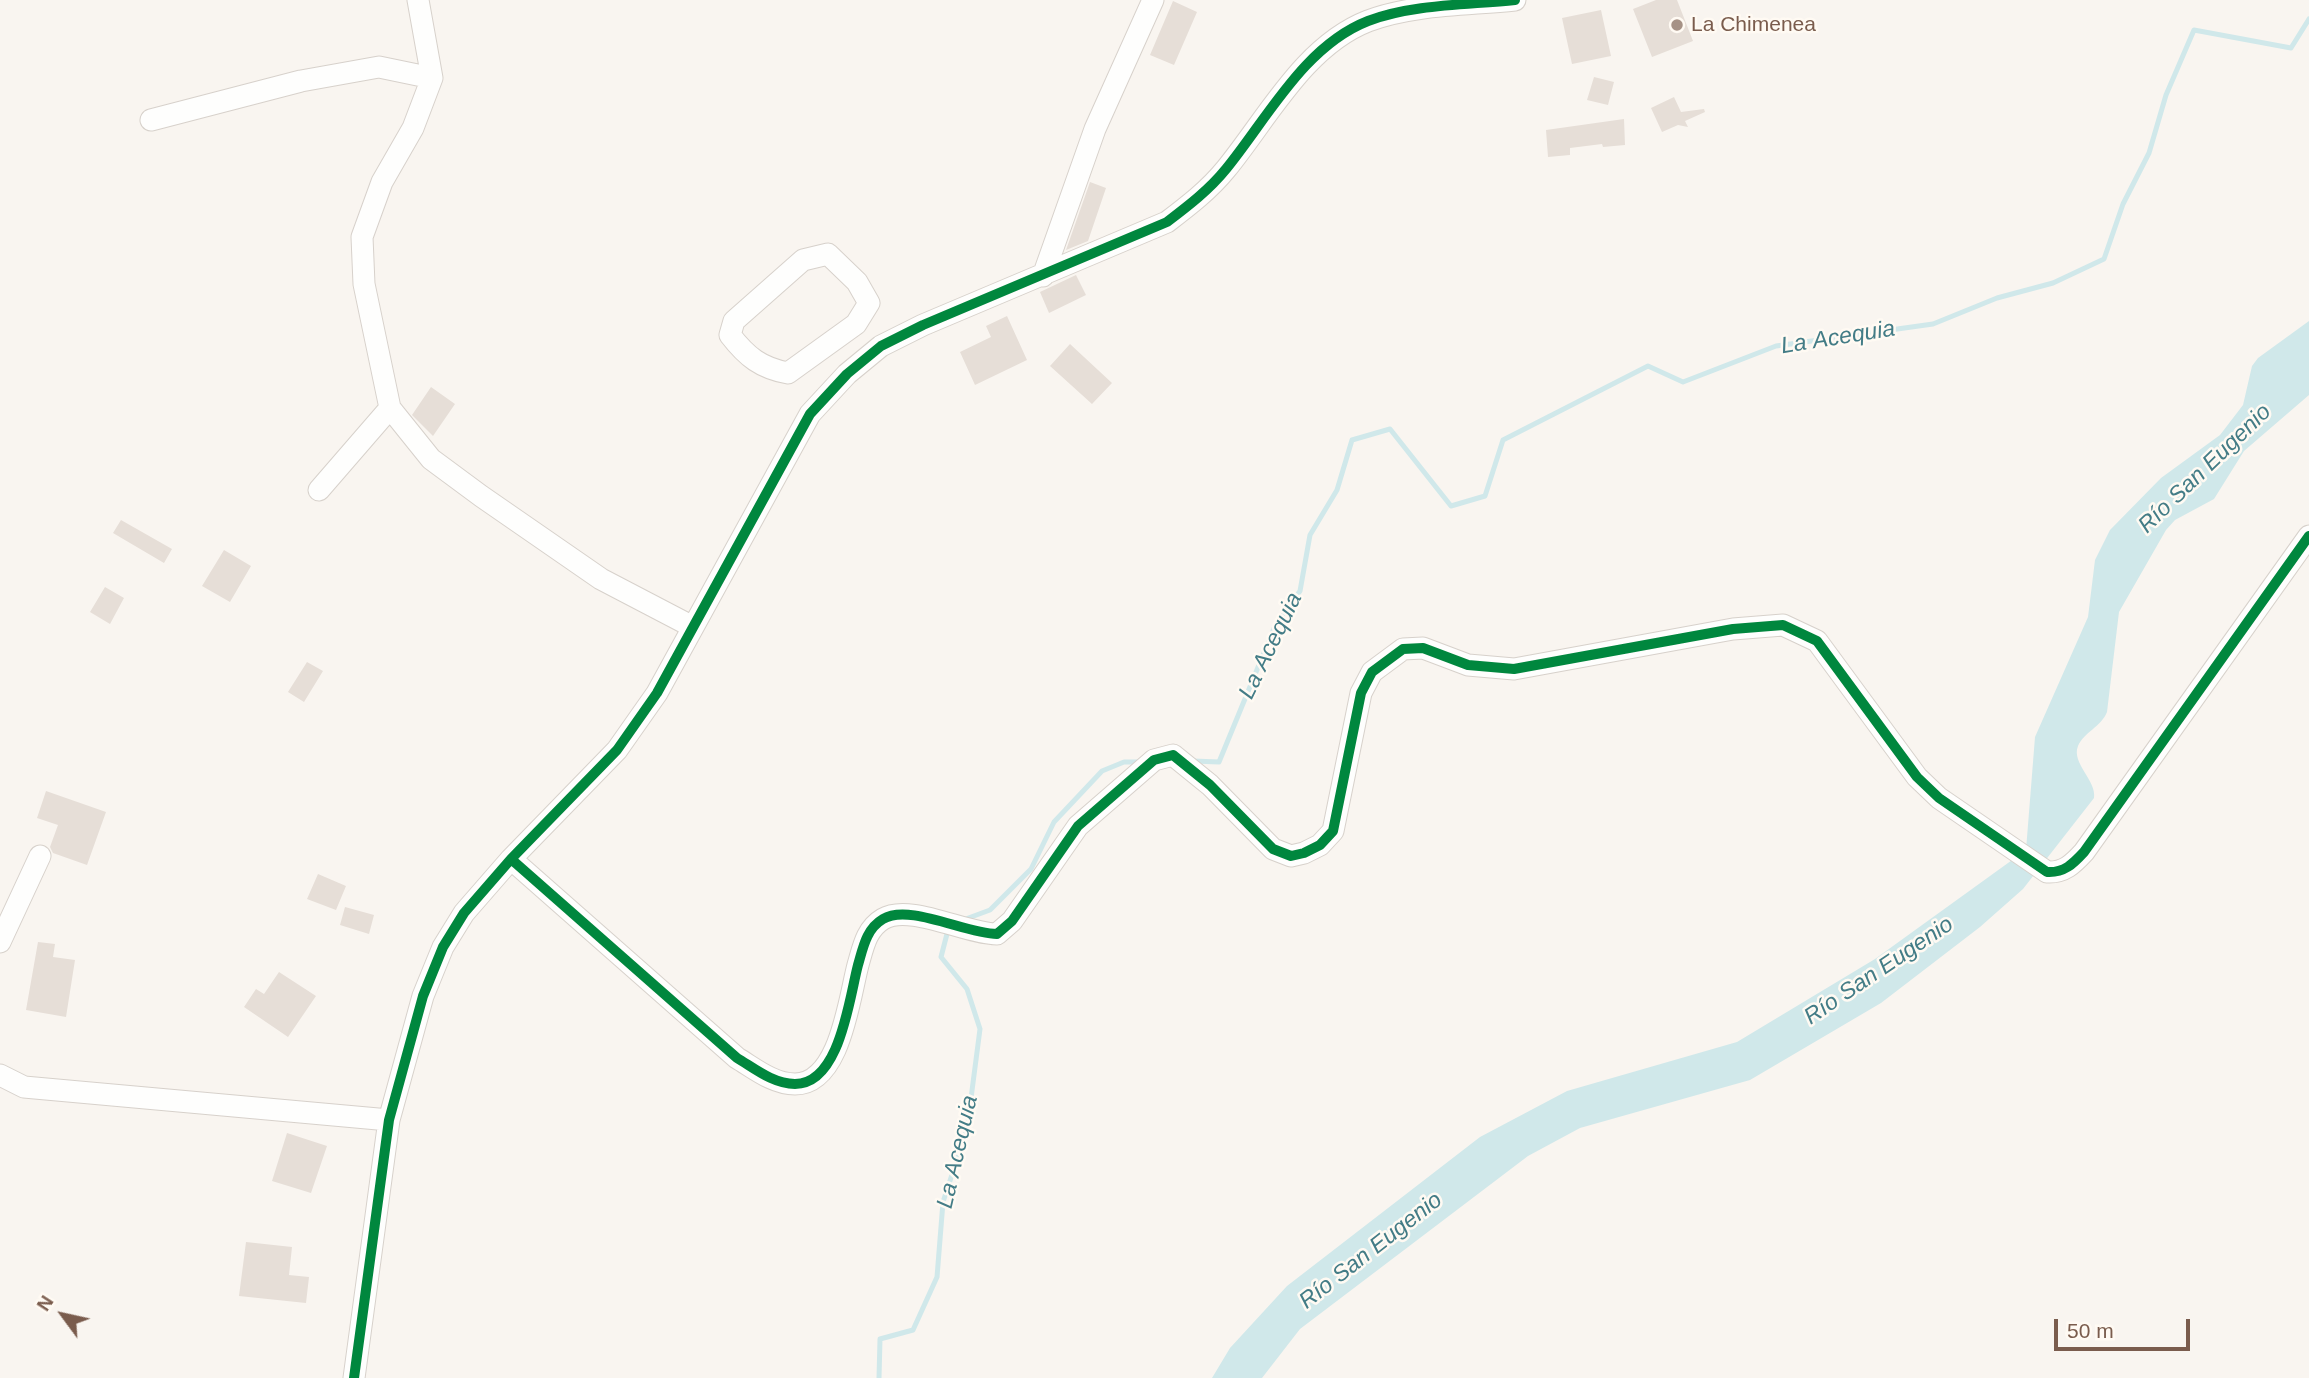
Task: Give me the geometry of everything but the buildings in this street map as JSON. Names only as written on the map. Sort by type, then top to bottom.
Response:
[{"type":"street","points":[[418,0],[432,78],[413,128],[382,182],[362,237],[363,284],[390,408],[431,459],[481,496],[601,579],[691,626]]},
{"type":"street","points":[[1043,276],[1095,129],[1153,0]]},
{"type":"street","points":[[354,1378],[389,1120],[423,996],[443,947],[464,913],[617,750],[657,693],[691,626],[810,414],[881,346],[923,325],[1167,222],[1200,197],[1318,53],[1342,34],[1368,21],[1415,11],[1515,0]]},
{"type":"street","points":[[151,120],[301,81],[379,67],[432,78]]},
{"type":"street","points":[[828,254],[857,282],[869,303],[856,324],[836,339],[788,373],[771,370],[747,357],[730,335],[734,321],[803,260],[828,254]]},
{"type":"street","points":[[836,339],[858,366]]},
{"type":"street","points":[[319,490],[390,408]]},
{"type":"street","points":[[512,859],[737,1058],[772,1079],[796,1084],[819,1076],[834,1057],[866,936],[882,919],[902,913],[982,934],[997,934],[1012,921],[1077,826],[1154,760],[1173,755],[1191,768],[1273,849],[1291,856],[1320,845],[1333,831],[1361,693],[1372,672],[1403,649],[1423,648],[1468,664],[1514,669],[1733,629],[1783,625],[1817,641],[1917,777],[1939,798],[2047,872],[2057,873],[2071,866],[2084,852],[2309,536]]},
{"type":"street","points":[[0,942],[40,856]]},
{"type":"street","points":[[0,1075],[24,1087],[389,1120]]},
{"type":"water","name":"Río San Eugenio","points":[[2309,321],[2309,395],[2244,451],[2214,499],[2175,520],[2166,530],[2119,612],[2107,712],[2101,722],[2081,741],[2077,752],[2092,785],[2094,798],[2023,889],[1980,927],[1881,1003],[1750,1080],[1580,1128],[1528,1156],[1300,1329],[1262,1378],[1212,1378],[1230,1348],[1287,1286],[1480,1137],[1567,1091],[1737,1042],[1875,959],[2026,850],[2035,737],[2088,617],[2095,560],[2110,530],[2161,478],[2220,435],[2243,405],[2252,366],[2258,358]]},
{"type":"waterway","name":"La Acequia","points":[[1193,761],[1219,762],[1275,626],[1300,591],[1310,535],[1337,490],[1352,440],[1390,429],[1451,506],[1485,496],[1503,440],[1648,366],[1683,382],[1776,346],[1933,324],[1997,298],[2053,283],[2104,259],[2123,204],[2149,153],[2166,95],[2194,30],[2291,48],[2309,19]]},
{"type":"waterway","name":"La Acequia","points":[[963,920],[990,910],[1031,869],[1054,822],[1102,771],[1124,762],[1140,762]]},
{"type":"waterway","name":"La Acequia","points":[[879,1378],[880,1339],[913,1330],[937,1277],[943,1202],[967,1129],[980,1029],[967,989],[941,957],[948,930]]},
{"type":"cycle path","points":[[354,1378],[389,1120],[423,996],[443,947],[464,913],[511,859],[617,750],[657,693],[810,414],[847,374],[881,346],[923,325],[1167,222],[1219,177],[1288,86],[1306,66],[1345,32],[1368,21],[1403,11],[1515,0]]},
{"type":"cycle path","points":[[511,859],[737,1058],[771,1078],[795,1084],[810,1080],[823,1070],[832,1055],[846,1018],[864,946],[877,923],[894,915],[907,915],[997,934],[1012,921],[1078,826],[1154,760],[1173,755],[1210,785],[1273,849],[1291,856],[1320,845],[1333,831],[1361,693],[1372,672],[1403,649],[1423,648],[1468,665],[1514,669],[1733,629],[1783,625],[1817,641],[1917,777],[1939,798],[2047,872],[2058,871],[2072,864],[2084,852],[2309,536]]},
{"type":"place","name":"La Chimenea","points":[[1677,25]]}]
